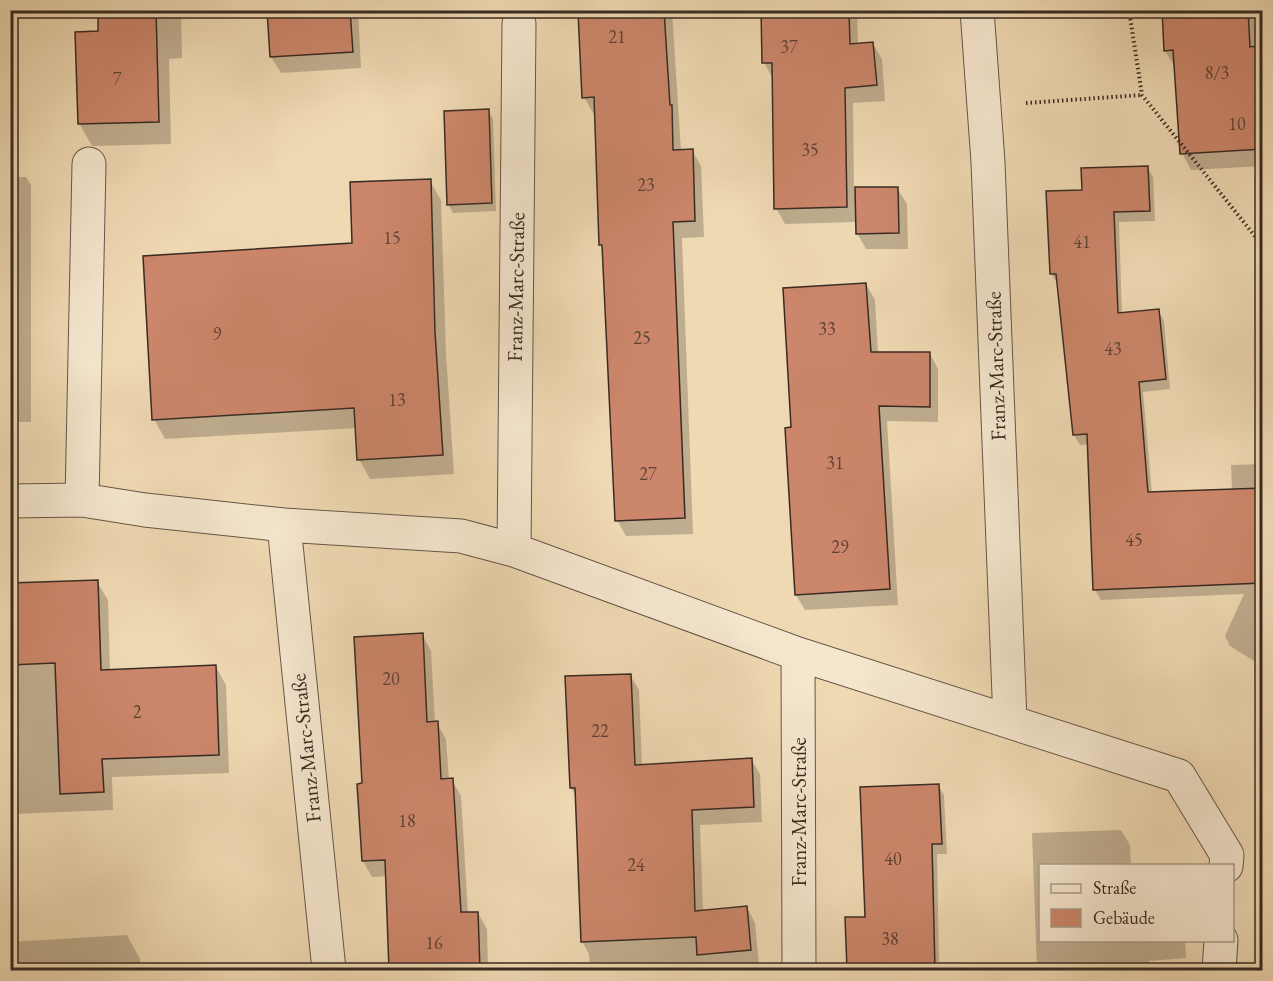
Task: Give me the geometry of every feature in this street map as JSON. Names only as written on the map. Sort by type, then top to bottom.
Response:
[{"type":"street","name":"Franz-Marc-Straße","points":[[977,10],[988,162],[1010,721]]},
{"type":"street","name":"Franz-Marc-Straße","points":[[514,550],[519,24]]},
{"type":"street","points":[[82,500],[89,164]]},
{"type":"street","points":[[10,501],[82,500],[145,510],[284,525],[461,536],[514,550],[798,654],[1179,776],[1227,855],[1226,864]]},
{"type":"street","name":"Franz-Marc-Straße","points":[[284,525],[329,970]]},
{"type":"street","name":"Franz-Marc-Straße","points":[[798,654],[799,970]]},
{"type":"street","points":[[1219,970],[1221,942]]},
{"type":"path","points":[[1129,10],[1142,95],[1263,244]]},
{"type":"path","points":[[984,105],[1142,95]]},
{"type":"building","points":[[98,10],[156,10],[159,122],[78,124],[75,32],[98,31]]},
{"type":"building","points":[[267,10],[350,10],[353,52],[270,57]]},
{"type":"building","points":[[664,10],[670,105],[672,105],[673,150],[693,149],[695,221],[673,222],[685,518],[615,521],[602,245],[599,245],[594,97],[582,98],[578,12]]},
{"type":"building","points":[[761,10],[849,10],[850,44],[873,42],[877,85],[845,88],[847,207],[774,209],[772,63],[762,63]]},
{"type":"building","points":[[1162,10],[1248,10],[1250,47],[1257,46],[1261,95],[1263,95],[1263,149],[1180,154],[1173,50],[1164,51]]},
{"type":"building","points":[[489,109],[492,203],[447,205],[444,111]]},
{"type":"building","points":[[1148,166],[1150,211],[1114,212],[1118,313],[1159,309],[1166,379],[1139,382],[1148,492],[1263,488],[1263,583],[1093,590],[1087,434],[1073,435],[1056,274],[1050,274],[1046,191],[1082,190],[1081,168]]},
{"type":"building","points":[[431,179],[435,332],[443,455],[357,460],[354,408],[152,420],[143,256],[352,243],[350,182]]},
{"type":"building","points":[[855,187],[898,187],[899,233],[856,234]]},
{"type":"building","points":[[866,283],[871,352],[930,352],[930,407],[879,406],[890,589],[795,595],[785,428],[791,427],[783,288]]},
{"type":"building","points":[[98,580],[101,670],[216,665],[219,755],[102,759],[104,792],[60,794],[55,663],[10,665],[10,583]]},
{"type":"building","points":[[423,633],[427,722],[438,721],[441,779],[453,778],[461,912],[478,912],[480,970],[389,970],[385,860],[362,861],[357,784],[362,783],[354,637]]},
{"type":"building","points":[[631,674],[635,765],[752,758],[754,807],[692,810],[695,911],[747,906],[751,950],[697,955],[696,937],[581,942],[575,788],[570,788],[565,676]]},
{"type":"building","points":[[939,784],[942,844],[932,844],[935,970],[847,970],[845,917],[865,917],[860,787]]}]
